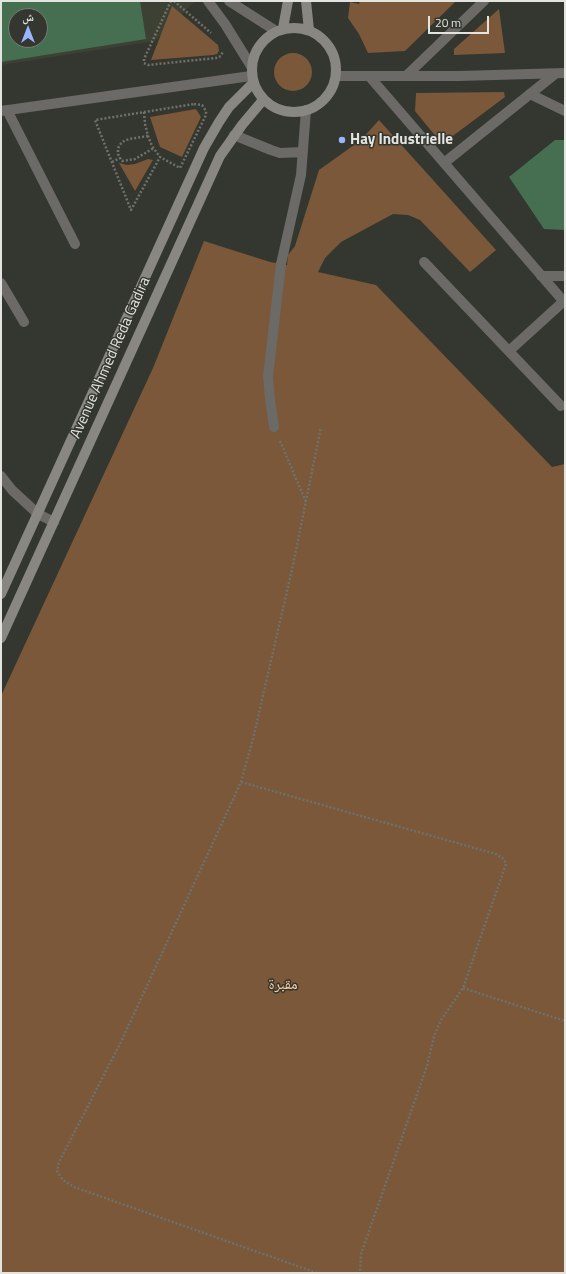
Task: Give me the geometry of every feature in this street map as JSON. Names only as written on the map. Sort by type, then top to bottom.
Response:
[{"type":"main road","points":[[280,29],[288,1]]},
{"type":"main road","points":[[306,1],[309,30]]},
{"type":"main road","points":[[296,27],[318,34],[330,48],[336,66],[336,76],[326,97],[315,106],[306,110],[296,112],[278,109],[270,105],[259,95],[252,75],[253,57],[261,42],[280,29],[296,27]]},
{"type":"main road","name":"Avenue Ahmed Reda Gadira","points":[[1,594],[204,148],[219,122],[252,75]]},
{"type":"main road","name":"Avenue Ahmed Reda Gadira","points":[[1,638],[220,156],[234,135],[263,100]]},
{"type":"street","points":[[75,244],[4,111],[252,75],[225,24],[208,1]]},
{"type":"street","points":[[229,1],[280,29]]},
{"type":"street","points":[[406,76],[484,1]]},
{"type":"street","points":[[336,76],[560,74]]},
{"type":"street","points":[[444,163],[530,94],[560,74]]},
{"type":"street","points":[[369,76],[564,302],[510,351]]},
{"type":"street","points":[[530,94],[565,111]]},
{"type":"street","points":[[274,427],[268,377],[281,264],[301,175],[306,110]]},
{"type":"street","points":[[234,135],[276,151],[290,153],[303,152]]},
{"type":"street","points":[[424,262],[561,406]]},
{"type":"street","points":[[542,276],[565,276]]},
{"type":"street","points":[[1,283],[24,322]]},
{"type":"street","points":[[1,476],[12,490],[38,514],[54,522]]},
{"type":"path","points":[[212,34],[173,1],[144,59],[144,63],[148,65],[216,58],[221,56],[224,48]]},
{"type":"path","points":[[144,112],[148,136],[154,148],[160,157],[180,168],[193,143],[206,111],[202,105],[194,104],[144,112],[95,120],[131,210],[160,157]]},
{"type":"path","points":[[148,136],[129,139],[122,142],[118,148],[118,154],[122,161],[135,159],[154,148]]},
{"type":"path","points":[[112,162],[120,158]]},
{"type":"path","points":[[274,427],[306,502]]},
{"type":"path","points":[[317,1273],[74,1187],[63,1180],[57,1171],[59,1162],[124,1035],[241,782],[254,739],[293,565],[321,427]]},
{"type":"path","points":[[241,782],[496,854],[502,856],[506,864],[463,988],[441,1020],[434,1036],[427,1066],[361,1254],[360,1273]]},
{"type":"path","points":[[463,988],[565,1021]]},
{"type":"shaded area","points":[[1,1],[195,1],[155,41],[1,65]]},
{"type":"green space","points":[[360,1],[456,1],[405,51],[368,53],[359,34],[348,18],[350,2],[359,4]]},
{"type":"green space","points":[[172,6],[218,45],[219,51],[217,54],[151,60]]},
{"type":"green space","points":[[499,9],[505,53],[454,55],[454,49]]},
{"type":"green space","points":[[289,53],[297,53],[307,58],[311,65],[311,79],[307,86],[297,91],[289,91],[279,86],[277,83],[274,76],[274,68],[279,58],[282,56]]},
{"type":"green space","points":[[504,92],[505,97],[442,144],[415,111],[416,93]]},
{"type":"green space","points":[[196,109],[201,117],[182,157],[160,147],[150,117]]},
{"type":"green space","name":"مقبرة","points":[[379,120],[496,250],[470,272],[420,220],[408,215],[393,214],[341,242],[325,258],[318,272],[376,285],[552,467],[565,464],[565,1273],[1,1273],[1,696],[153,368],[204,241],[270,262],[287,265],[288,255],[295,246],[319,170],[361,140]]},
{"type":"green space","points":[[148,159],[153,160],[135,191],[119,163],[127,165],[135,164]]},
{"type":"building","points":[[1,1],[140,1],[146,39],[1,62]]},
{"type":"building","points":[[555,140],[565,140],[565,230],[544,229],[509,177]]},
{"type":"place","name":"Hay Industrielle","points":[[342,140]]}]
